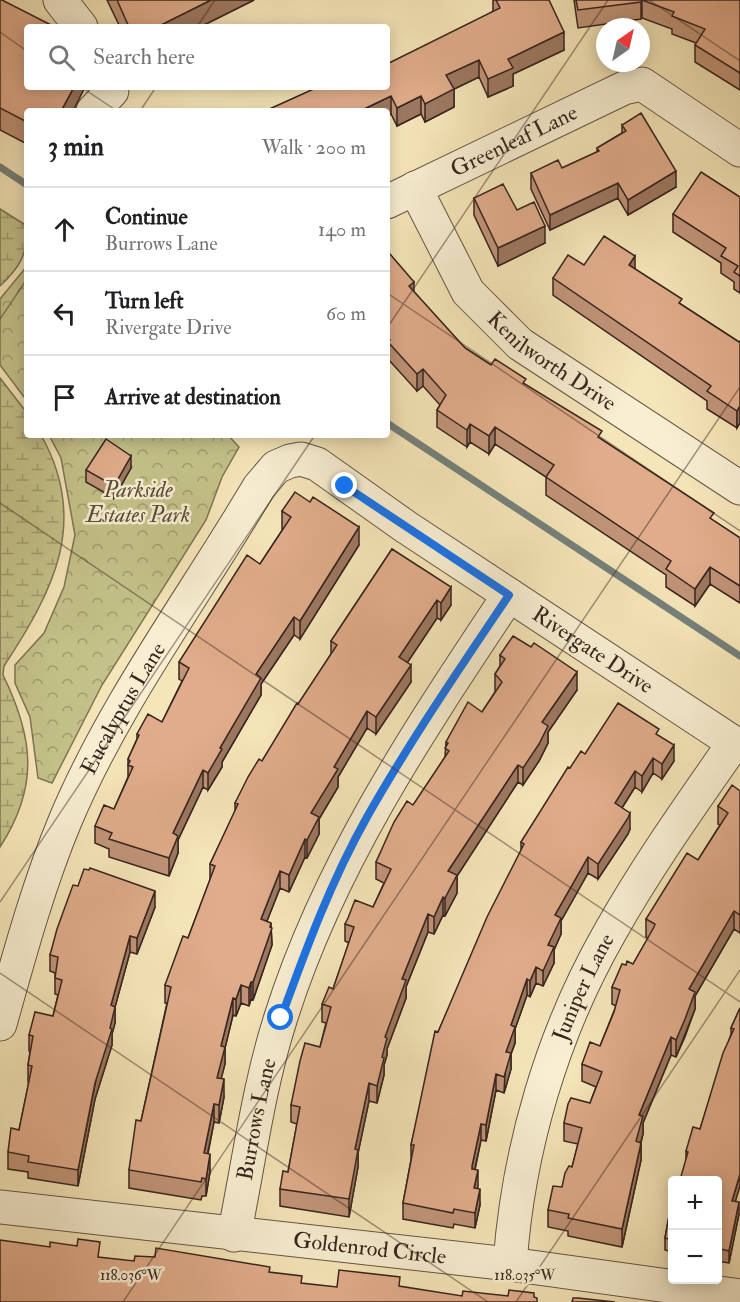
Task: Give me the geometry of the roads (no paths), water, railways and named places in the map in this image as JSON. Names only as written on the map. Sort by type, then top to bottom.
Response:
[{"type":"street","points":[[60,0],[79,24]]},
{"type":"street","name":"Greenleaf Lane","points":[[401,195],[624,88],[642,84],[740,150]]},
{"type":"street","points":[[96,108],[112,90]]},
{"type":"street","name":"Kenilworth Drive","points":[[401,195],[468,292],[520,344],[740,488]]},
{"type":"street","name":"Eucalyptus Lane","points":[[0,1024],[42,883],[66,820],[137,683],[259,487],[276,467],[290,460],[301,459],[327,470]]},
{"type":"street","name":"Rivergate Drive","points":[[327,470],[345,486],[737,745]]},
{"type":"street","name":"Burrows Lane","points":[[234,1235],[265,1078],[281,1018],[325,903],[384,789],[420,729],[509,595]]},
{"type":"street","name":"Juniper Lane","points":[[510,1264],[513,1221],[540,1097],[582,986],[608,936],[645,874],[737,745]]},
{"type":"street","name":"Goldenrod Circle","points":[[0,1207],[234,1235],[510,1264],[740,1296]]},
{"type":"waterway","points":[[0,167],[24,183]]},
{"type":"waterway","points":[[390,425],[740,656]]},
{"type":"park label","name":"Parkside Estates Park","points":[[138,502]]}]
